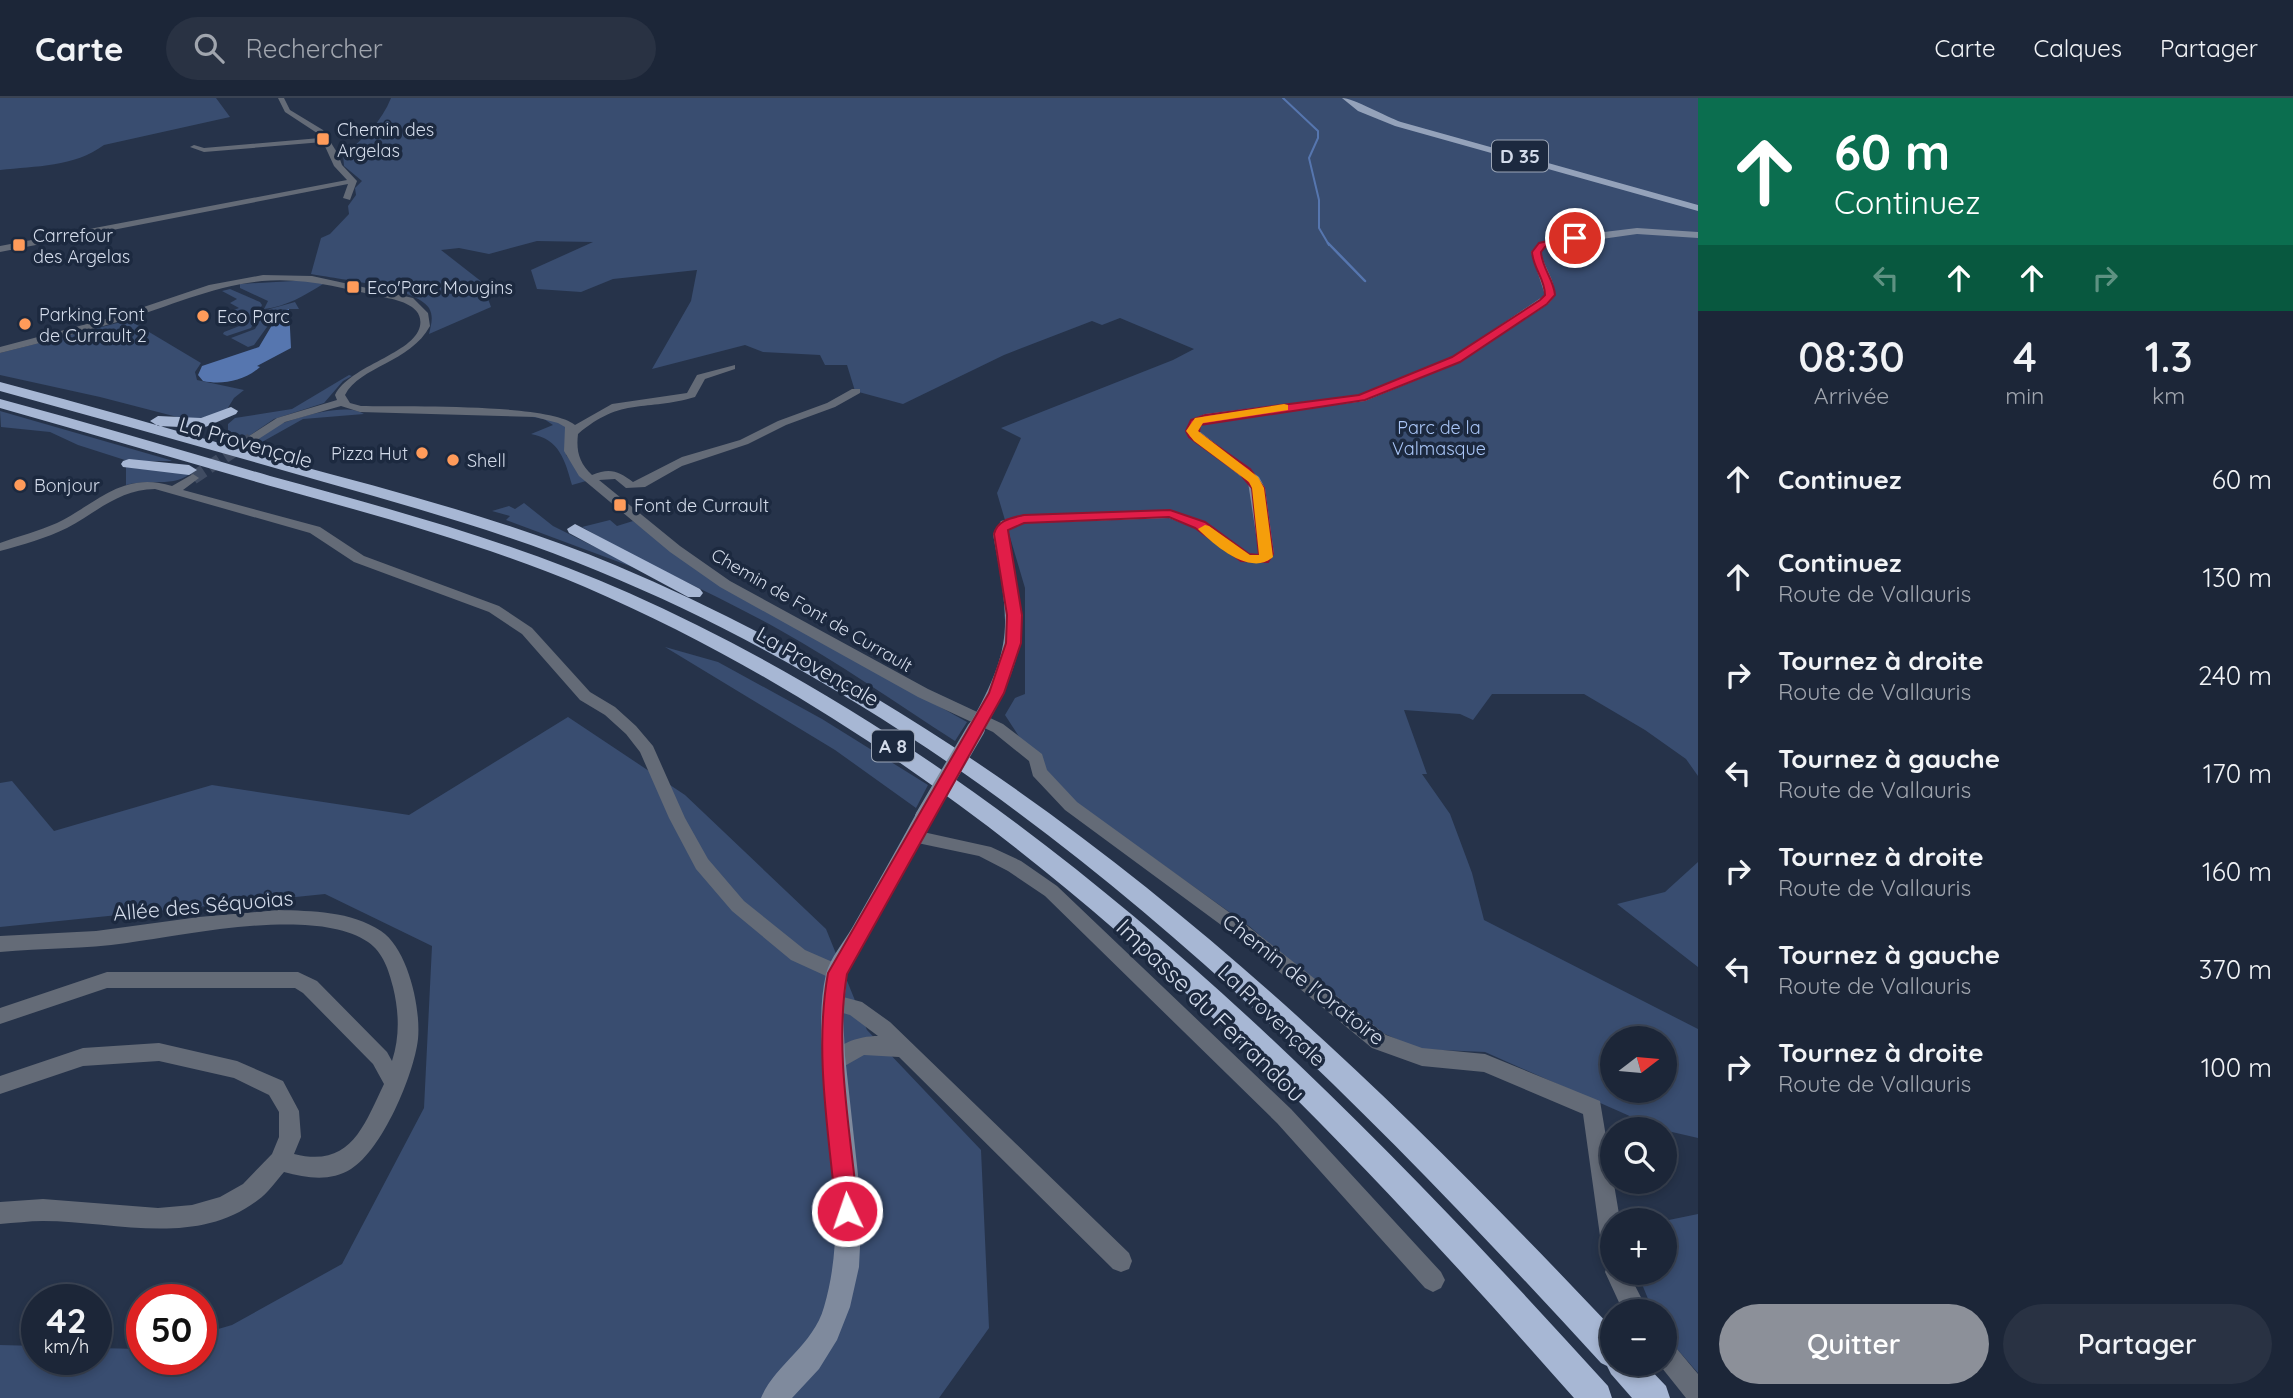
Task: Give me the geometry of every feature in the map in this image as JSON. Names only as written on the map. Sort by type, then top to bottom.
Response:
[{"type":"highway","points":[[0,380],[158,421],[249,441]]},
{"type":"highway","name":"La Provençale","points":[[0,386],[403,499],[547,545],[611,569],[678,600],[839,682],[983,774],[1039,815],[1197,941],[1273,1008],[1430,1159],[1600,1339]]},
{"type":"highway","name":"La Provençale","points":[[0,403],[494,547],[614,593],[764,667],[811,694],[920,764],[1040,852],[1171,961],[1327,1108],[1398,1181],[1596,1398]]},
{"type":"highway","points":[[158,421],[197,424],[231,411]]},
{"type":"highway","points":[[129,464],[177,468],[422,524]]},
{"type":"highway","points":[[575,529],[774,635],[803,653],[839,682]]},
{"type":"highway","points":[[1634,1376],[1654,1398]]},
{"type":"main road","name":"D 35","points":[[1348,98],[1361,109],[1398,124],[1698,207]]},
{"type":"main road","points":[[774,1396],[815,1353],[837,1308],[844,1282],[848,1234],[834,1063],[832,1002],[837,973],[996,693],[1013,643],[1014,615],[1000,534],[1006,524],[1024,519],[1170,514],[1200,525],[1245,558],[1263,559],[1267,554],[1258,488],[1246,472],[1194,435],[1193,426],[1199,420],[1361,398],[1456,360],[1544,302],[1550,295],[1550,288],[1537,261],[1536,252],[1542,245],[1637,231],[1698,235]]},
{"type":"street","points":[[281,98],[287,111],[320,132],[338,166],[353,181]]},
{"type":"street","points":[[194,147],[204,150],[261,142],[324,140]]},
{"type":"street","points":[[347,198],[353,181]]},
{"type":"street","points":[[0,249],[353,181]]},
{"type":"street","points":[[0,350],[120,318],[212,287],[263,278],[312,279],[382,292],[410,300],[419,306],[424,316],[424,327],[414,343],[346,384],[340,395],[342,402]]},
{"type":"street","points":[[249,441],[281,420],[342,402],[360,409],[535,414],[562,420],[570,426],[572,433],[598,412],[636,401],[676,400],[691,395],[701,377],[732,367]]},
{"type":"street","points":[[590,480],[602,475],[619,476],[626,484],[644,484],[662,469],[706,452],[746,442],[789,421],[813,415],[838,404],[856,391]]},
{"type":"street","name":"Chemin de Font de Currault","points":[[572,433],[570,451],[574,462],[590,480],[675,549],[724,584],[979,725]]},
{"type":"street","points":[[174,489],[193,478]]},
{"type":"street","points":[[0,547],[61,526],[125,488],[156,485],[315,530],[359,559],[494,609],[527,631],[585,696],[610,711],[631,730],[647,750],[677,818],[702,864],[738,906],[798,955],[837,973]]},
{"type":"street","name":"Chemin de l'Oratoire","points":[[979,725],[1009,735],[1036,758],[1039,772],[1071,806],[1238,928],[1379,1042],[1422,1057],[1485,1063],[1593,1108],[1607,1208]]},
{"type":"street","name":"Impasse du Ferrandou","points":[[914,836],[932,843],[973,848],[1009,862],[1051,891],[1284,1116],[1433,1280]]},
{"type":"street","name":"Allée des Séquoias","points":[[0,944],[48,939],[94,939],[272,918],[333,921],[375,936],[393,959],[405,997],[409,1035],[394,1084],[368,1140],[352,1159],[328,1169],[305,1169],[280,1161]]},
{"type":"street","points":[[0,1016],[107,980],[299,979],[380,1058],[394,1084]]},
{"type":"street","points":[[832,1002],[855,1008],[870,1017],[1121,1261]]},
{"type":"street","points":[[834,1063],[852,1048],[868,1044],[900,1048]]},
{"type":"street","points":[[0,1085],[83,1057],[159,1052],[237,1070],[276,1088],[289,1111],[290,1138],[280,1161],[251,1192],[223,1207],[192,1216],[158,1219],[43,1210],[0,1213]]},
{"type":"street","points":[[1677,1367],[1698,1394]]},
{"type":"green space","points":[[0,98],[216,98],[230,117],[104,145],[67,162],[0,170]]},
{"type":"green space","name":"Parc de la Valmasque","points":[[391,98],[1698,98],[1698,776],[1686,759],[1645,730],[1584,694],[1492,694],[1473,720],[1460,714],[1404,710],[1427,774],[1422,774],[1450,814],[1472,873],[1484,920],[1698,1029],[1698,1138],[1677,1133],[1677,1117],[1632,1117],[1600,1103],[1677,1103],[1677,1026],[1600,1026],[1600,1103],[1485,1052],[1418,1049],[1363,1024],[1249,926],[1076,803],[1046,778],[1005,715],[1015,698],[1025,694],[1025,588],[997,493],[1021,438],[1001,428],[1173,360],[1194,349],[1120,318],[1102,325],[1092,321],[1004,355],[903,404],[855,391],[847,365],[825,365],[820,355],[763,352],[745,345],[652,369],[691,301],[697,270],[613,279],[581,292],[537,289],[531,270],[593,242],[537,241],[489,254],[459,248],[441,250],[482,282],[491,307],[429,334],[431,315],[429,308],[421,301],[393,289],[311,274],[321,238],[330,234],[349,214],[348,206],[356,195],[355,188],[362,181],[344,166],[343,155],[372,129]]},
{"type":"green space","points":[[311,280],[323,284],[288,303],[264,309],[268,301],[240,288],[240,284]]},
{"type":"green space","points":[[230,289],[262,305],[251,328],[227,336],[224,332],[242,325],[233,320],[241,317],[231,311],[239,308],[230,303],[237,299],[222,291]]},
{"type":"green space","points":[[295,302],[299,309],[280,309],[254,345],[248,347],[231,338],[255,329],[266,310]]},
{"type":"green space","points":[[129,320],[201,363],[195,372],[197,380],[244,390],[234,398],[226,411],[216,417],[185,419],[0,375],[0,353]]},
{"type":"green space","points":[[349,375],[352,376],[343,381],[324,403],[274,419],[249,436],[325,411],[354,410],[364,414],[303,419],[262,442],[234,436],[228,430],[228,424],[235,418],[292,409]]},
{"type":"green space","points":[[0,411],[172,461],[128,461],[78,445],[50,432],[1,427]]},
{"type":"green space","points":[[532,417],[551,418],[567,427],[566,455],[586,481],[572,485],[560,452],[549,441],[531,434],[553,425],[544,419]]},
{"type":"green space","points":[[126,467],[190,474],[175,481],[126,485]]},
{"type":"green space","points":[[524,503],[553,526],[643,571],[506,520],[510,516],[492,511],[509,506],[515,509]]},
{"type":"green space","points":[[610,520],[617,526],[633,521],[708,577],[967,722],[955,741],[801,642],[582,527]]},
{"type":"green space","points":[[665,647],[718,662],[822,719],[928,785],[916,808],[835,750]]},
{"type":"green space","points":[[568,717],[685,795],[826,929],[867,1030],[981,1150],[989,1328],[939,1398],[0,1398],[0,1345],[21,1346],[21,1375],[112,1375],[112,1348],[126,1349],[126,1375],[217,1375],[217,1329],[232,1325],[342,1264],[424,1108],[432,946],[325,894],[0,927],[0,783],[12,781],[54,831],[212,785],[409,815]]},
{"type":"green space","points":[[1698,862],[1698,967],[1617,904],[1665,892]]},
{"type":"green space","points":[[1698,1214],[1698,1373],[1677,1349],[1677,1299],[1648,1299],[1642,1285],[1677,1285],[1677,1218]]},
{"type":"shaded area","points":[[289,309],[291,348],[257,366],[260,367],[240,379],[210,382],[203,381],[198,375],[202,366],[259,347],[281,310]]},
{"type":"waterway","points":[[1283,98],[1318,131],[1318,138],[1309,158],[1319,200],[1319,228],[1329,245]]},
{"type":"waterway","points":[[1328,243],[1365,281]]},
{"type":"tunnel","points":[[193,478],[253,438]]},
{"type":"slow traffic","points":[[1205,529],[1245,558],[1258,561],[1266,557],[1258,488],[1254,480],[1198,439],[1192,431],[1195,423],[1205,418],[1284,407]]},
{"type":"place","name":"Chemin des Argelas","points":[[323,139]]},
{"type":"place","name":"Carrefour des Argelas","points":[[19,245]]},
{"type":"place","name":"Eco'Parc Mougins","points":[[353,287]]},
{"type":"place","name":"Eco Parc","points":[[203,316]]},
{"type":"place","name":"Parking Font de Currault 2","points":[[25,324]]},
{"type":"place","name":"Pizza Hut","points":[[422,453]]},
{"type":"place","name":"Shell","points":[[453,460]]},
{"type":"place","name":"Bonjour","points":[[20,485]]},
{"type":"place","name":"Font de Currault","points":[[620,505]]},
{"type":"route","points":[[847,1211],[834,1063],[832,1002],[837,973],[996,693],[1013,643],[1014,615],[1000,534],[1002,528],[1006,524],[1024,519],[1170,514],[1200,525],[1245,558],[1258,561],[1263,559],[1267,554],[1258,488],[1246,472],[1194,435],[1192,431],[1195,423],[1205,418],[1361,398],[1456,360],[1544,302],[1550,295],[1550,288],[1537,261],[1536,252],[1542,245],[1575,238]]}]
